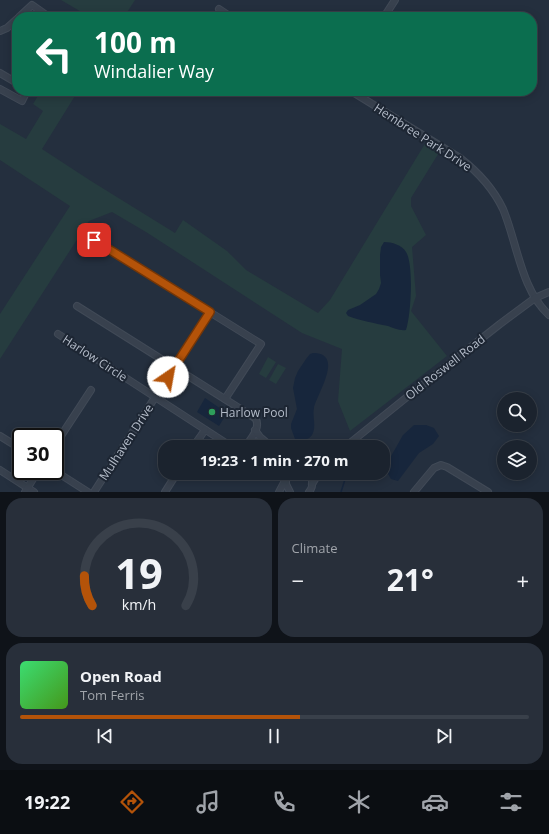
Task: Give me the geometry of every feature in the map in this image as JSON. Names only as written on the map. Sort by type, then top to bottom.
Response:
[{"type":"street","points":[[387,12],[395,0]]},
{"type":"street","points":[[24,12],[32,5],[42,12]]},
{"type":"street","points":[[219,9],[224,12]]},
{"type":"street","points":[[0,31],[12,23]]},
{"type":"street","points":[[0,73],[12,80]]},
{"type":"street","points":[[0,89],[12,96]]},
{"type":"street","points":[[13,96],[22,101],[25,96]]},
{"type":"street","name":"Hembree Park Drive","points":[[359,96],[460,158],[482,178],[494,193],[502,209],[523,270],[535,298],[549,315]]},
{"type":"street","points":[[94,240],[261,344],[225,399]]},
{"type":"street","name":"Old Roswell Road","points":[[354,440],[500,324],[535,298],[549,292]]},
{"type":"street","points":[[77,306],[255,418],[258,423],[249,440]]},
{"type":"street","name":"Mulhaven Drive","points":[[94,492],[210,312]]},
{"type":"street","name":"Harlow Circle","points":[[58,334],[221,440]]},
{"type":"street","points":[[64,431],[91,390]]},
{"type":"street","points":[[199,440],[205,430]]},
{"type":"street","points":[[255,430],[264,440]]},
{"type":"street","points":[[0,436],[12,443]]},
{"type":"street","points":[[414,492],[434,468],[441,465],[447,467],[488,492]]},
{"type":"street","points":[[0,470],[26,490],[34,492]]},
{"type":"street","points":[[64,477],[88,492]]},
{"type":"street","points":[[26,490],[32,480]]},
{"type":"street","points":[[165,492],[173,480]]},
{"type":"street","points":[[279,492],[285,480]]},
{"type":"street","points":[[286,480],[286,484],[290,492]]},
{"type":"green space","points":[[61,0],[135,0],[127,12],[81,12]]},
{"type":"green space","points":[[38,96],[75,96],[42,149],[175,233],[183,220],[227,251],[246,270],[318,313],[330,300],[426,142],[440,151],[411,198],[411,206],[426,235],[412,247],[416,296],[411,311],[447,356],[350,431],[338,401],[342,349],[302,333],[146,232],[112,212],[89,221],[0,359],[0,314],[70,206],[0,160],[0,124],[26,139],[43,111],[33,104]]},
{"type":"green space","points":[[268,357],[276,362],[266,378],[259,374]]},
{"type":"green space","points":[[278,364],[286,368],[276,384],[269,380]]},
{"type":"water","points":[[384,242],[393,243],[402,247],[409,258],[411,290],[406,330],[399,330],[358,319],[348,316],[346,313],[348,310],[360,305],[376,294],[379,289],[381,283],[380,255],[381,247]]},
{"type":"water","points":[[313,353],[322,355],[327,360],[328,367],[327,375],[314,408],[314,429],[312,435],[302,440],[295,439],[291,428],[291,424],[297,409],[293,388],[298,371],[310,354]]},
{"type":"water","name":"Harlow Pool","points":[[205,398],[227,413],[219,426],[197,412]]},
{"type":"water","points":[[414,425],[426,425],[434,428],[439,436],[433,444],[419,453],[398,481],[390,477],[390,458],[403,435]]},
{"type":"waterway","points":[[341,492],[345,480]]},
{"type":"place","name":"Harlow Pool","points":[[212,412]]},
{"type":"route","points":[[94,240],[210,312],[168,377]]}]
